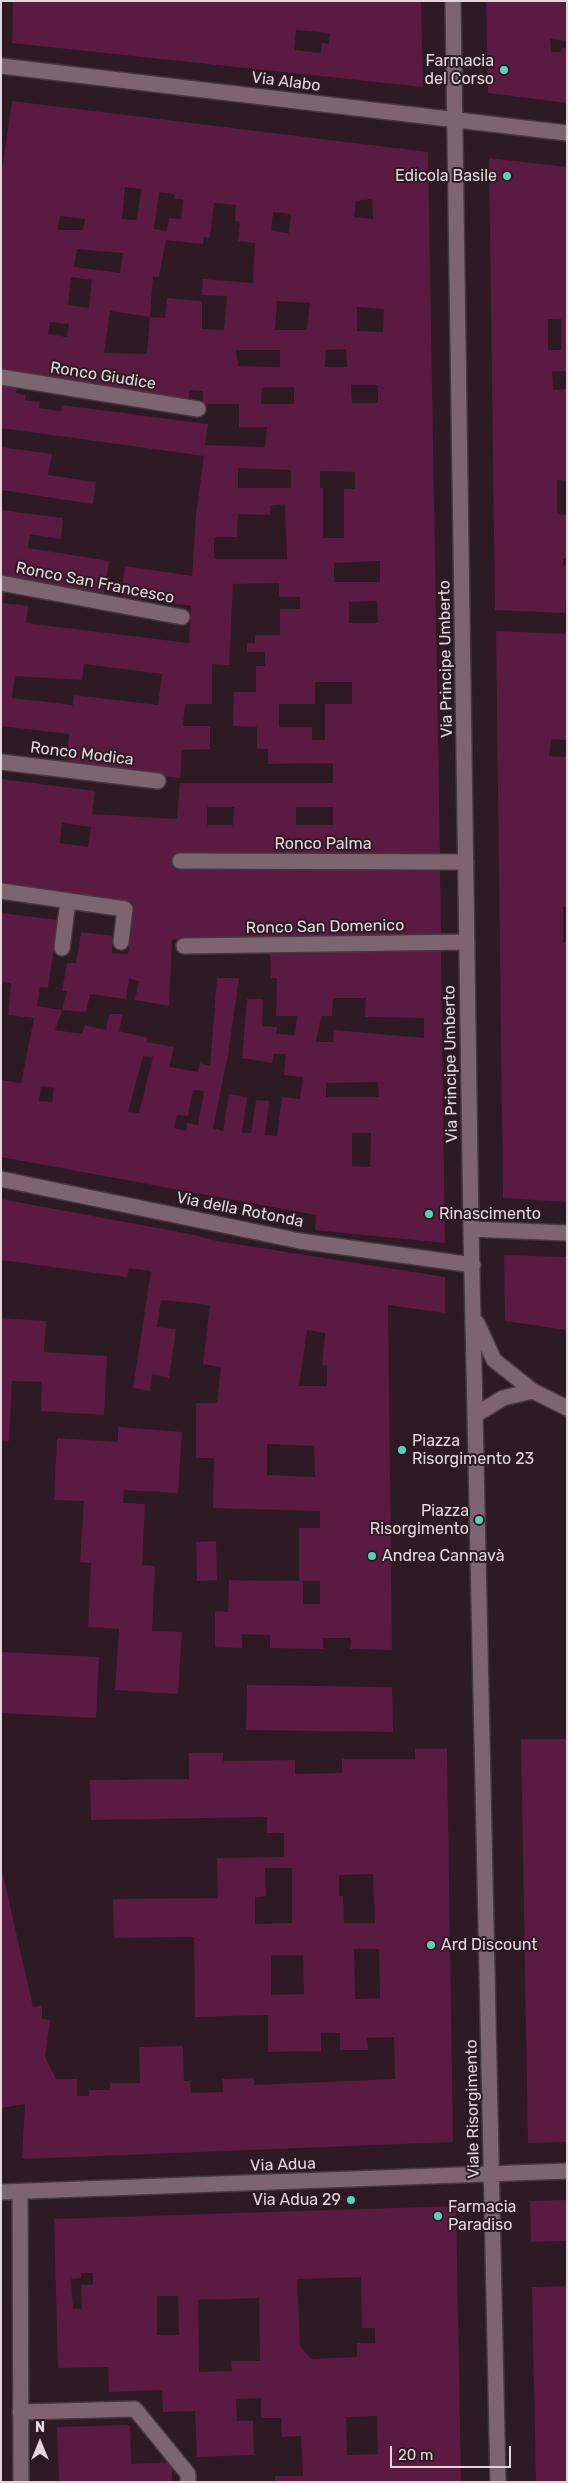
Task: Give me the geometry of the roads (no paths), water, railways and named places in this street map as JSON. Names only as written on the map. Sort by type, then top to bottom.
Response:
[{"type":"street","name":"Via Principe Umberto","points":[[453,1],[471,1229],[477,1414]]},
{"type":"street","name":"Via Alabo","points":[[1,66],[567,132]]},
{"type":"street","name":"Ronco Giudice","points":[[1,377],[198,409]]},
{"type":"street","name":"Ronco San Francesco","points":[[1,583],[182,616]]},
{"type":"street","name":"Ronco Modica","points":[[1,762],[158,781]]},
{"type":"street","name":"Ronco Palma","points":[[180,861],[466,862]]},
{"type":"street","points":[[1,891],[125,909],[121,942]]},
{"type":"street","points":[[62,948],[68,901]]},
{"type":"street","name":"Ronco San Domenico","points":[[184,946],[467,942]]},
{"type":"street","name":"Via della Rotonda","points":[[1,1179],[300,1241],[473,1265]]},
{"type":"street","points":[[471,1229],[567,1233]]},
{"type":"street","points":[[474,1317],[494,1360],[533,1391],[567,1408]]},
{"type":"street","points":[[477,1414],[504,1398],[533,1391]]},
{"type":"street","name":"Viale Risorgimento","points":[[477,1414],[498,2482]]},
{"type":"street","name":"Via Adua","points":[[1,2192],[20,2193],[567,2171]]},
{"type":"street","points":[[20,2193],[21,2482]]},
{"type":"street","points":[[20,2412],[135,2409],[188,2474],[188,2482]]},
{"type":"place","name":"Farmacia del Corso","points":[[504,70]]},
{"type":"place","name":"Edicola Basile","points":[[507,176]]},
{"type":"place","name":"Rinascimento","points":[[429,1214]]},
{"type":"place","name":"Piazza Risorgimento 23","points":[[402,1450]]},
{"type":"place","name":"Piazza Risorgimento","points":[[479,1520]]},
{"type":"place","name":"Andrea Cannavà","points":[[372,1556]]},
{"type":"place","name":"Ard Discount","points":[[431,1945]]},
{"type":"place","name":"Via Adua 29","points":[[351,2200]]},
{"type":"place","name":"Farmacia Paradiso","points":[[438,2216]]}]
